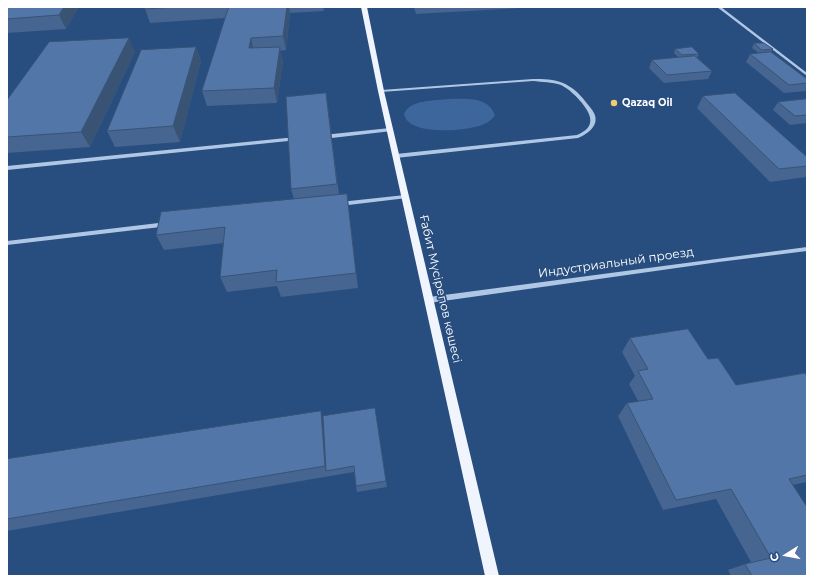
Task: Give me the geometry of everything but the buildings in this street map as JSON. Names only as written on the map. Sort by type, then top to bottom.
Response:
[{"type":"main road","name":"Ғабит Мүсірепов көшесі","points":[[364,7],[381,92],[492,576]]},
{"type":"street","points":[[719,7],[807,75]]},
{"type":"street","points":[[381,92],[533,80],[551,81],[573,89],[592,114],[594,119],[593,124],[586,133],[570,138],[396,156]]},
{"type":"street","points":[[320,137],[390,130]]},
{"type":"street","points":[[7,168],[304,139]]},
{"type":"street","points":[[335,205],[405,197]]},
{"type":"street","points":[[7,243],[171,224]]},
{"type":"street","name":"Индустриальный проезд","points":[[429,300],[807,249]]},
{"type":"shaded area","points":[[449,99],[469,99],[482,102],[488,105],[495,116],[484,124],[471,128],[437,130],[415,126],[408,121],[404,114],[407,109],[417,103]]},
{"type":"place","name":"Qazaq Oil","points":[[614,103]]}]
